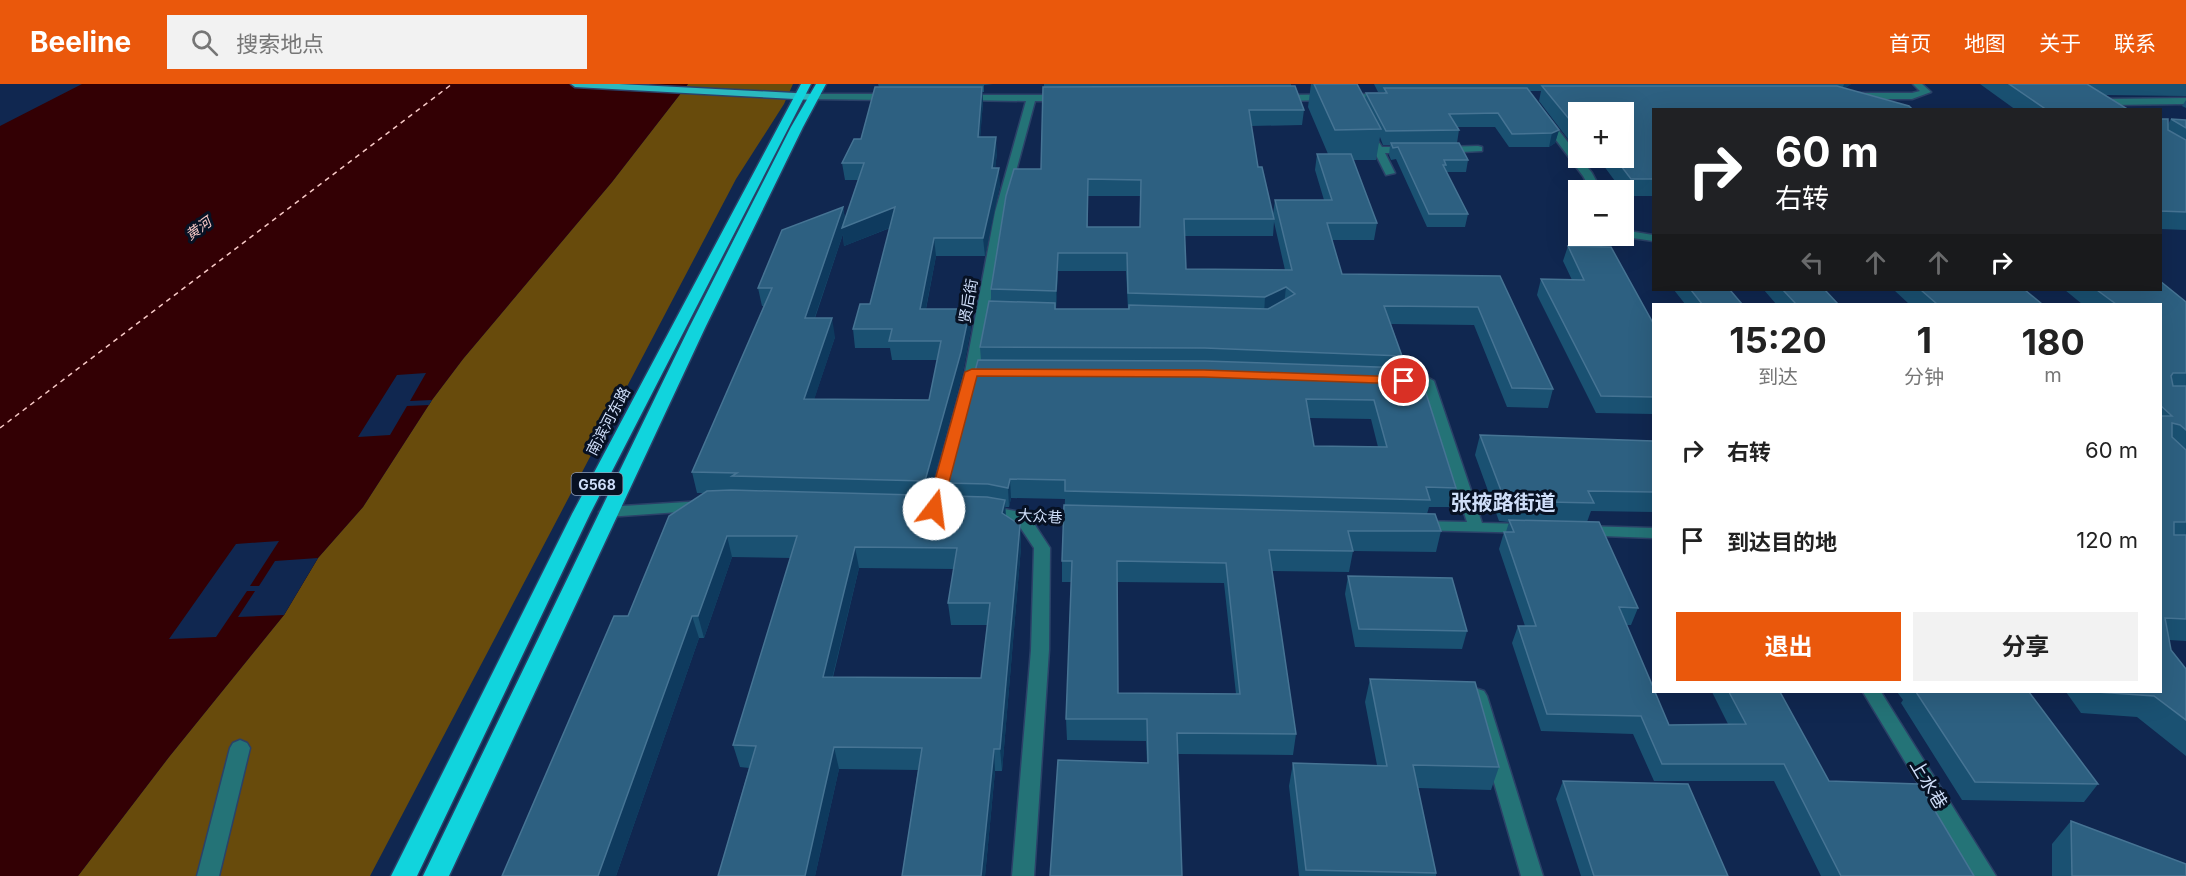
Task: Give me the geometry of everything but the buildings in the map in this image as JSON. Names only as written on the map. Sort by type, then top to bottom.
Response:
[{"type":"highway","name":"G568","points":[[436,876],[809,90]]},
{"type":"highway","name":"南滨河东路","points":[[404,876],[582,514],[751,191],[809,90]]},
{"type":"main road","points":[[575,84],[772,96],[809,90]]},
{"type":"street","points":[[1322,84],[1324,98]]},
{"type":"street","points":[[1844,96],[1912,96],[1926,92],[1917,84]]},
{"type":"street","points":[[809,90],[904,97]]},
{"type":"street","points":[[1352,97],[1358,108]]},
{"type":"street","points":[[1267,98],[1399,97]]},
{"type":"street","points":[[950,98],[1076,98]]},
{"type":"street","name":"贤后街","points":[[929,509],[977,372],[989,313],[1000,212],[1031,98]]},
{"type":"street","points":[[2109,108],[2103,102],[2186,101]]},
{"type":"street","points":[[1542,115],[1591,180]]},
{"type":"street","points":[[1368,129],[1390,172]]},
{"type":"street","points":[[1435,150],[1478,149]]},
{"type":"street","points":[[1379,150],[1424,150]]},
{"type":"street","points":[[1634,238],[1652,238]]},
{"type":"street","points":[[1392,380],[1427,381],[1476,527]]},
{"type":"street","points":[[607,512],[713,505]]},
{"type":"street","name":"大众巷","points":[[929,509],[962,510],[1021,517],[1093,518]]},
{"type":"street","points":[[1021,517],[1042,548],[1040,650],[1023,876]]},
{"type":"street","points":[[1404,526],[1540,530]]},
{"type":"street","points":[[1563,530],[1652,533]]},
{"type":"street","points":[[1476,690],[1532,876]]},
{"type":"street","name":"上水巷","points":[[1873,693],[1985,876]]},
{"type":"street","points":[[208,876],[240,748]]},
{"type":"shaded area","points":[[688,84],[793,84],[784,104],[736,179],[370,876],[78,876],[169,757],[284,615],[318,558],[363,507],[432,400],[463,359],[612,182]]},
{"type":"water","name":"黄河","points":[[82,84],[688,84],[612,182],[463,359],[432,400],[363,507],[318,558],[284,615],[169,757],[78,876],[0,876],[0,126]]},
{"type":"pier","points":[[426,373],[410,401],[432,400],[429,405],[407,406],[390,435],[358,437],[397,375]]},
{"type":"pier","points":[[279,541],[250,586],[259,586],[275,561],[318,558],[284,615],[238,617],[255,591],[247,591],[216,637],[169,639],[236,544]]},
{"type":"ferry route","points":[[0,428],[452,84]]},
{"type":"district","name":"张掖路街道","points":[[1503,502]]},
{"type":"route","points":[[934,509],[972,372],[1204,373],[1404,381]]}]
